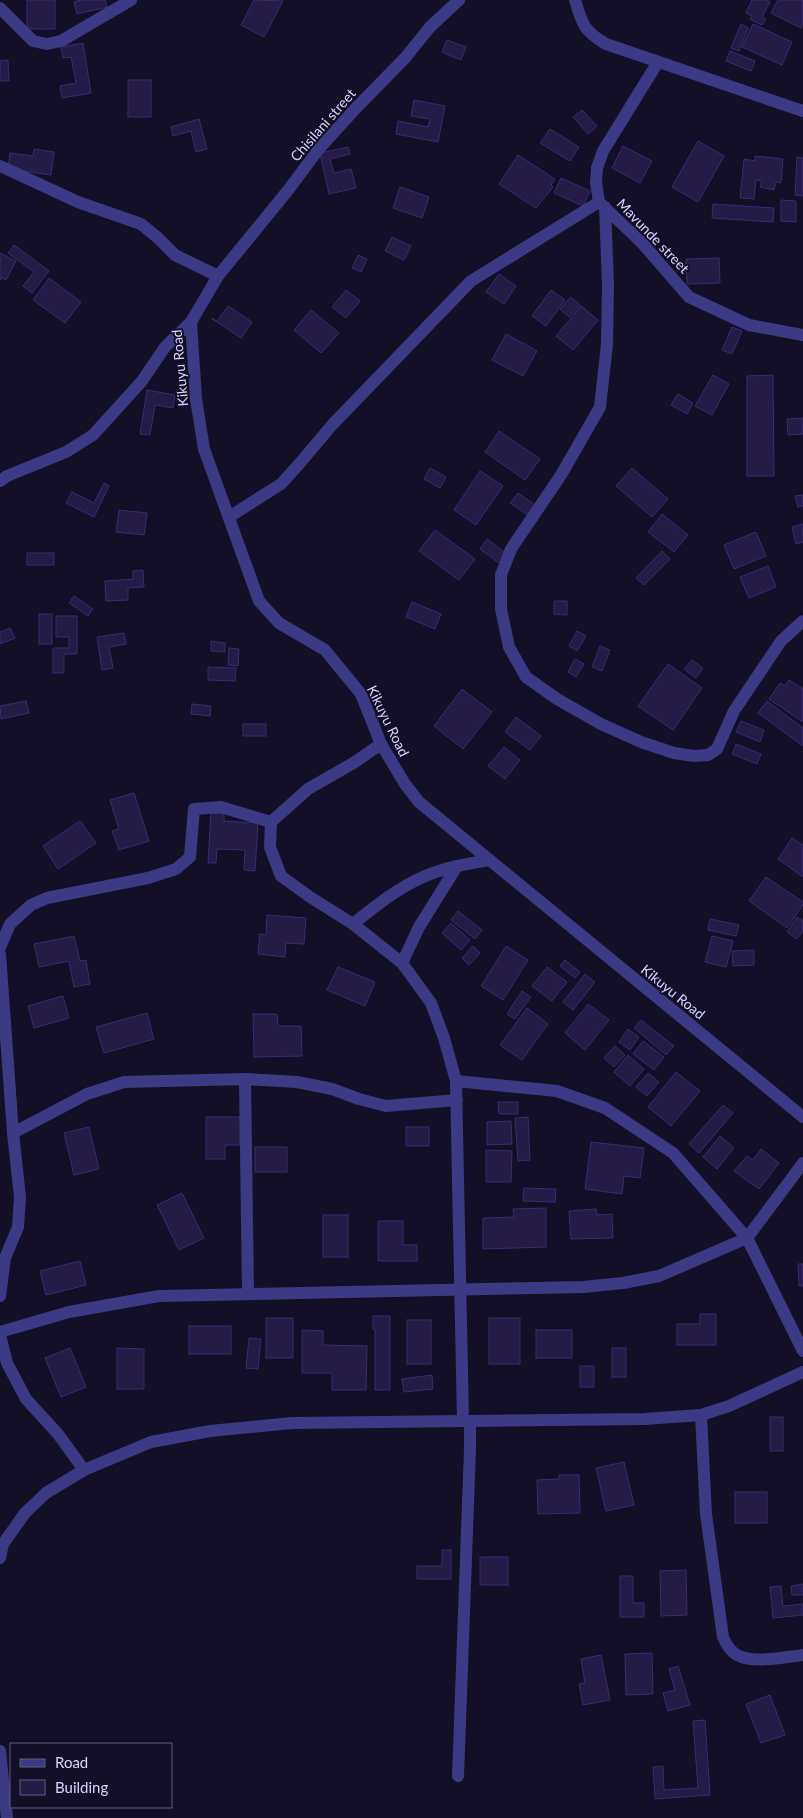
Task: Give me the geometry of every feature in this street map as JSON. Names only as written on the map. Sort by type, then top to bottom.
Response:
[{"type":"street","points":[[0,8],[33,41],[47,44],[61,41],[131,0]]},
{"type":"street","name":"Chisilani street","points":[[218,276],[289,189],[318,150],[405,58],[430,27],[459,0]]},
{"type":"street","points":[[575,0],[583,23],[590,34],[606,44],[803,111]]},
{"type":"street","name":"Mavunde street","points":[[658,62],[603,151],[597,168],[596,183],[602,205],[642,243],[690,297],[749,325],[803,335]]},
{"type":"street","points":[[0,166],[78,202],[141,224],[158,238],[174,256],[218,276]]},
{"type":"street","points":[[229,517],[281,484],[332,425],[471,281],[602,205],[608,285],[607,344],[600,406],[561,475],[511,549],[501,575],[501,609],[509,648],[526,677],[557,699],[601,724],[641,742],[674,753],[694,756],[708,755],[718,749],[734,711],[781,641],[803,621]]},
{"type":"street","name":"Kikuyu Road","points":[[218,276],[191,322],[196,399],[204,449],[259,600],[279,623],[325,650],[361,694],[381,744],[404,784],[420,802],[803,1117]]},
{"type":"street","points":[[0,481],[7,476],[66,452],[93,434],[142,382],[166,347],[191,322]]},
{"type":"street","points":[[381,744],[355,762],[308,789],[271,822],[270,847],[281,876],[310,898],[353,924],[402,963],[430,1003],[444,1038],[456,1081],[460,1290],[466,1421],[470,1449],[458,1776]]},
{"type":"street","points":[[0,947],[10,924],[31,905],[47,898],[148,878],[176,869],[190,857],[194,809],[221,807],[271,822]]},
{"type":"street","points":[[353,924],[386,899],[416,880],[457,866],[490,860]]},
{"type":"street","points":[[402,963],[419,927],[457,866]]},
{"type":"street","points":[[0,954],[13,1133],[20,1197],[18,1227],[5,1258],[0,1296]]},
{"type":"street","points":[[13,1133],[87,1094],[124,1082],[245,1080],[297,1082],[332,1089],[386,1106],[457,1100]]},
{"type":"street","points":[[245,1080],[248,1293]]},
{"type":"street","points":[[456,1081],[557,1091],[605,1108],[673,1153],[747,1238],[803,1351]]},
{"type":"street","points":[[84,1470],[58,1434],[26,1399],[7,1363],[0,1334],[69,1312],[159,1296],[583,1287],[624,1283],[659,1276],[747,1238],[803,1163]]},
{"type":"street","points":[[0,1558],[1,1541],[25,1513],[46,1493],[84,1470],[151,1442],[210,1431],[292,1423],[644,1419],[701,1415],[729,1406],[803,1372]]},
{"type":"street","points":[[701,1415],[706,1514],[723,1637],[727,1647],[736,1655],[746,1658],[803,1655]]},
{"type":"street","points":[[0,1751],[6,1818]]},
{"type":"building","points":[[27,0],[55,0],[55,29],[27,29]]},
{"type":"building","points":[[81,0],[105,0],[107,7],[77,14],[74,2]]},
{"type":"building","points":[[254,0],[283,1],[264,37],[241,25]]},
{"type":"building","points":[[752,0],[767,0],[770,2],[762,17],[766,19],[762,25],[750,19],[752,16],[746,13]]},
{"type":"building","points":[[778,0],[803,0],[803,23],[801,28],[771,13]]},
{"type":"building","points":[[741,24],[748,28],[739,51],[731,48]]},
{"type":"building","points":[[753,24],[792,42],[782,65],[742,47]]},
{"type":"building","points":[[447,40],[466,47],[461,60],[442,52]]},
{"type":"building","points":[[83,43],[91,93],[62,98],[60,86],[76,83],[71,57],[63,58],[61,47]]},
{"type":"building","points":[[730,51],[755,61],[751,71],[726,61]]},
{"type":"building","points":[[8,60],[9,81],[0,81],[0,61]]},
{"type":"building","points":[[128,80],[151,80],[151,117],[128,117]]},
{"type":"building","points":[[414,100],[445,106],[438,142],[396,134],[398,121],[428,127],[430,119],[411,116]]},
{"type":"building","points":[[582,110],[597,126],[588,134],[573,117]]},
{"type":"building","points":[[199,119],[207,149],[196,152],[191,131],[173,136],[171,127]]},
{"type":"building","points":[[550,129],[579,147],[570,161],[540,143]]},
{"type":"building","points":[[698,141],[724,156],[698,202],[672,187]]},
{"type":"building","points":[[623,146],[652,161],[640,183],[612,168]]},
{"type":"building","points":[[348,147],[350,154],[330,159],[334,173],[351,169],[356,188],[329,194],[320,153]]},
{"type":"building","points":[[34,149],[54,152],[51,175],[8,169],[10,153],[33,156]]},
{"type":"building","points":[[518,155],[555,179],[551,185],[553,187],[536,208],[499,184]]},
{"type":"building","points":[[755,156],[783,159],[781,183],[776,182],[774,190],[760,187],[762,181],[756,180],[754,199],[740,198],[744,159],[755,161]]},
{"type":"building","points":[[797,157],[803,158],[803,196],[795,195]]},
{"type":"building","points":[[561,178],[590,191],[583,206],[554,193]]},
{"type":"building","points":[[400,187],[429,197],[422,218],[393,208]]},
{"type":"building","points":[[781,200],[796,201],[796,222],[781,221]]},
{"type":"building","points":[[713,204],[774,208],[773,222],[712,218]]},
{"type":"building","points":[[392,237],[411,246],[404,260],[385,251]]},
{"type":"building","points":[[14,245],[49,271],[32,293],[23,286],[34,272],[8,253]]},
{"type":"building","points":[[0,253],[16,261],[6,280],[2,278],[0,280]]},
{"type":"building","points":[[358,255],[367,259],[361,272],[352,268]]},
{"type":"building","points":[[719,258],[720,283],[687,284],[686,259]]},
{"type":"building","points":[[499,274],[516,286],[504,304],[486,292]]},
{"type":"building","points":[[49,278],[81,302],[65,323],[33,300]]},
{"type":"building","points":[[346,290],[360,301],[346,318],[332,307]]},
{"type":"building","points":[[551,290],[565,300],[546,326],[532,316]]},
{"type":"building","points":[[571,297],[580,305],[569,317],[560,309]]},
{"type":"building","points":[[228,306],[252,322],[241,338],[211,318],[217,321]]},
{"type":"building","points":[[581,306],[598,320],[573,350],[556,336]]},
{"type":"building","points":[[311,310],[339,333],[321,353],[294,330]]},
{"type":"building","points":[[732,327],[742,331],[732,354],[722,350]]},
{"type":"building","points":[[506,334],[537,351],[523,376],[492,360]]},
{"type":"building","points":[[713,375],[729,384],[712,415],[695,406]]},
{"type":"building","points":[[773,375],[774,476],[747,476],[747,376]]},
{"type":"building","points":[[147,390],[175,395],[173,408],[155,405],[150,435],[140,434]]},
{"type":"building","points":[[678,394],[693,403],[687,414],[671,405]]},
{"type":"building","points":[[803,418],[803,434],[788,435],[787,419]]},
{"type":"building","points":[[499,431],[540,459],[525,480],[485,452]]},
{"type":"building","points":[[430,468],[446,477],[440,488],[424,479]]},
{"type":"building","points":[[632,468],[668,499],[652,517],[616,486]]},
{"type":"building","points":[[480,471],[503,486],[476,525],[454,510]]},
{"type":"building","points":[[104,483],[109,486],[94,517],[66,503],[72,492],[94,503]]},
{"type":"building","points":[[518,493],[535,505],[528,515],[510,503]]},
{"type":"building","points":[[803,495],[803,506],[798,507],[795,496]]},
{"type":"building","points":[[119,510],[147,513],[144,535],[116,532]]},
{"type":"building","points":[[662,514],[688,535],[674,552],[648,532]]},
{"type":"building","points":[[803,524],[803,542],[796,544],[792,527]]},
{"type":"building","points":[[435,530],[475,559],[459,580],[419,551]]},
{"type":"building","points":[[756,532],[766,556],[734,569],[724,545]]},
{"type":"building","points":[[487,539],[506,553],[499,563],[480,549]]},
{"type":"building","points":[[662,551],[670,559],[644,585],[636,578]]},
{"type":"building","points":[[27,553],[54,553],[54,565],[27,565]]},
{"type":"building","points":[[768,566],[776,587],[749,598],[740,577]]},
{"type":"building","points":[[143,570],[144,587],[128,588],[128,600],[106,601],[105,581],[133,579],[133,571]]},
{"type":"building","points":[[74,596],[93,609],[88,616],[69,603]]},
{"type":"building","points":[[554,601],[567,601],[567,615],[554,614]]},
{"type":"building","points":[[412,602],[441,614],[435,629],[406,617]]},
{"type":"building","points":[[39,614],[52,614],[52,644],[39,644]]},
{"type":"building","points":[[56,616],[77,616],[77,654],[64,654],[64,673],[53,673],[53,648],[69,648],[69,637],[56,637]]},
{"type":"building","points":[[10,628],[15,638],[0,644],[0,632]]},
{"type":"building","points":[[577,631],[586,636],[577,651],[569,646]]},
{"type":"building","points":[[124,633],[126,644],[109,647],[113,668],[102,670],[97,637]]},
{"type":"building","points":[[211,641],[225,643],[225,652],[211,651]]},
{"type":"building","points":[[600,646],[610,650],[602,671],[592,667]]},
{"type":"building","points":[[229,648],[239,649],[238,666],[228,665]]},
{"type":"building","points":[[575,659],[584,664],[576,677],[568,672]]},
{"type":"building","points":[[692,660],[703,668],[696,678],[684,669]]},
{"type":"building","points":[[668,664],[702,688],[673,730],[638,706]]},
{"type":"building","points":[[208,667],[236,668],[235,681],[208,680]]},
{"type":"building","points":[[789,680],[803,689],[803,722],[769,699],[780,683],[785,686]]},
{"type":"building","points":[[462,689],[492,712],[463,749],[434,726]]},
{"type":"building","points":[[26,701],[29,713],[1,719],[0,706]]},
{"type":"building","points":[[767,701],[803,728],[803,746],[758,713]]},
{"type":"building","points":[[192,704],[211,706],[210,716],[191,714]]},
{"type":"building","points":[[516,717],[541,736],[530,750],[505,732]]},
{"type":"building","points":[[741,721],[764,730],[760,742],[736,732]]},
{"type":"building","points":[[243,724],[266,724],[266,736],[243,736]]},
{"type":"building","points":[[736,744],[761,754],[757,764],[732,754]]},
{"type":"building","points":[[504,747],[520,760],[505,779],[488,766]]},
{"type":"building","points":[[134,793],[149,841],[119,850],[112,831],[119,829],[110,800]]},
{"type":"building","points":[[211,813],[224,814],[224,821],[258,823],[255,871],[244,870],[245,850],[217,849],[216,863],[208,863]]},
{"type":"building","points":[[80,821],[96,843],[58,869],[43,846]]},
{"type":"building","points":[[792,838],[803,845],[803,877],[778,859]]},
{"type":"building","points":[[766,877],[803,902],[803,905],[787,928],[749,901]]},
{"type":"building","points":[[458,911],[482,930],[475,939],[451,920]]},
{"type":"building","points":[[267,915],[306,918],[304,944],[286,943],[285,957],[258,954],[260,934],[266,935]]},
{"type":"building","points":[[797,917],[803,921],[803,931],[797,939],[787,932]]},
{"type":"building","points":[[710,919],[739,925],[736,936],[708,930]]},
{"type":"building","points":[[451,923],[470,940],[461,950],[442,933]]},
{"type":"building","points":[[74,936],[80,961],[86,960],[90,984],[74,987],[69,961],[39,967],[34,944]]},
{"type":"building","points":[[712,936],[733,941],[726,967],[705,962]]},
{"type":"building","points":[[473,946],[480,953],[469,965],[462,958]]},
{"type":"building","points":[[506,946],[528,960],[503,1000],[481,986]]},
{"type":"building","points":[[754,950],[754,965],[733,966],[732,951]]},
{"type":"building","points":[[565,960],[580,972],[575,978],[560,966]]},
{"type":"building","points":[[338,967],[375,982],[365,1006],[327,990]]},
{"type":"building","points":[[547,967],[567,982],[552,1001],[532,986]]},
{"type":"building","points":[[585,974],[595,982],[573,1010],[563,1002]]},
{"type":"building","points":[[522,991],[531,997],[515,1019],[507,1014]]},
{"type":"building","points":[[63,996],[69,1018],[34,1028],[28,1006]]},
{"type":"building","points":[[588,1004],[609,1020],[585,1050],[565,1033]]},
{"type":"building","points":[[527,1008],[548,1024],[522,1060],[500,1045]]},
{"type":"building","points":[[147,1013],[154,1039],[104,1053],[96,1027]]},
{"type":"building","points":[[253,1014],[277,1014],[278,1026],[301,1026],[302,1056],[254,1057]]},
{"type":"building","points":[[641,1020],[674,1046],[666,1055],[634,1028]]},
{"type":"building","points":[[628,1029],[639,1037],[630,1050],[619,1042]]},
{"type":"building","points":[[643,1041],[664,1057],[654,1070],[633,1054]]},
{"type":"building","points":[[615,1046],[625,1055],[614,1067],[604,1058]]},
{"type":"building","points":[[628,1055],[644,1069],[630,1086],[614,1072]]},
{"type":"building","points":[[676,1072],[700,1091],[671,1126],[648,1107]]},
{"type":"building","points":[[648,1073],[659,1082],[647,1096],[636,1087]]},
{"type":"building","points":[[498,1102],[518,1102],[518,1114],[499,1114]]},
{"type":"building","points":[[723,1105],[733,1113],[699,1153],[689,1144]]},
{"type":"building","points":[[206,1117],[240,1117],[240,1145],[225,1145],[225,1159],[206,1159]]},
{"type":"building","points":[[528,1117],[530,1160],[518,1161],[515,1118]]},
{"type":"building","points":[[511,1121],[512,1144],[487,1145],[487,1122]]},
{"type":"building","points":[[89,1127],[99,1169],[74,1175],[64,1133]]},
{"type":"building","points":[[406,1127],[429,1127],[429,1146],[406,1146]]},
{"type":"building","points":[[720,1136],[734,1148],[717,1169],[703,1157]]},
{"type":"building","points":[[591,1142],[644,1148],[640,1178],[624,1176],[622,1194],[585,1189]]},
{"type":"building","points":[[255,1147],[287,1147],[287,1172],[255,1172]]},
{"type":"building","points":[[761,1149],[779,1163],[759,1189],[734,1171],[747,1156],[753,1160]]},
{"type":"building","points":[[486,1150],[512,1151],[511,1182],[486,1182]]},
{"type":"building","points":[[524,1188],[556,1189],[555,1202],[523,1201]]},
{"type":"building","points":[[182,1193],[204,1238],[179,1250],[157,1205]]},
{"type":"building","points":[[546,1208],[546,1247],[483,1249],[483,1218],[514,1217],[513,1209]]},
{"type":"building","points":[[596,1209],[597,1215],[612,1214],[613,1238],[571,1239],[569,1211]]},
{"type":"building","points":[[323,1215],[348,1215],[348,1257],[323,1257]]},
{"type":"building","points":[[378,1221],[403,1221],[403,1245],[417,1245],[417,1261],[378,1261]]},
{"type":"building","points":[[80,1261],[86,1285],[46,1295],[40,1271]]},
{"type":"building","points":[[798,1264],[803,1264],[803,1286],[799,1286]]},
{"type":"building","points":[[700,1314],[716,1314],[716,1345],[677,1345],[677,1324],[700,1324]]},
{"type":"building","points":[[373,1316],[390,1316],[390,1390],[375,1390],[375,1329],[373,1329]]},
{"type":"building","points":[[266,1318],[293,1318],[293,1358],[266,1358]]},
{"type":"building","points":[[489,1318],[520,1318],[520,1364],[489,1364]]},
{"type":"building","points":[[407,1320],[431,1320],[431,1364],[407,1364]]},
{"type":"building","points":[[189,1326],[231,1326],[231,1354],[189,1354]]},
{"type":"building","points":[[302,1330],[323,1331],[323,1345],[367,1346],[366,1390],[332,1390],[332,1373],[302,1373]]},
{"type":"building","points":[[536,1330],[572,1330],[572,1358],[536,1358]]},
{"type":"building","points":[[249,1338],[261,1339],[258,1369],[246,1368]]},
{"type":"building","points":[[70,1348],[86,1387],[61,1397],[45,1358]]},
{"type":"building","points":[[117,1348],[144,1349],[144,1389],[117,1389]]},
{"type":"building","points":[[612,1348],[626,1348],[626,1377],[612,1377]]},
{"type":"building","points":[[580,1366],[594,1366],[594,1387],[580,1387]]},
{"type":"building","points":[[432,1375],[433,1389],[404,1392],[402,1379]]},
{"type":"building","points":[[770,1417],[783,1417],[783,1451],[770,1451]]},
{"type":"building","points":[[624,1462],[634,1505],[606,1511],[596,1468]]},
{"type":"building","points":[[559,1475],[579,1475],[580,1513],[538,1514],[537,1480],[559,1479]]},
{"type":"building","points":[[735,1492],[767,1492],[767,1523],[735,1523]]},
{"type":"building","points":[[442,1550],[451,1550],[451,1579],[417,1579],[417,1566],[442,1566]]},
{"type":"building","points":[[480,1557],[508,1557],[508,1585],[480,1585]]},
{"type":"building","points":[[686,1570],[687,1615],[661,1616],[660,1571]]},
{"type":"building","points":[[620,1576],[633,1576],[633,1603],[644,1603],[644,1617],[620,1617]]},
{"type":"building","points":[[803,1584],[803,1595],[792,1595],[791,1586]]},
{"type":"building","points":[[781,1586],[783,1606],[803,1604],[803,1615],[773,1618],[770,1587]]},
{"type":"building","points":[[652,1653],[653,1694],[626,1695],[625,1654]]},
{"type":"building","points":[[601,1655],[610,1700],[583,1705],[579,1684],[585,1683],[581,1659]]},
{"type":"building","points":[[678,1666],[690,1705],[668,1711],[663,1693],[675,1690],[669,1669]]},
{"type":"building","points":[[770,1695],[785,1735],[761,1743],[746,1704]]},
{"type":"building","points":[[705,1720],[710,1795],[655,1799],[653,1767],[663,1766],[664,1790],[698,1788],[693,1721]]}]
